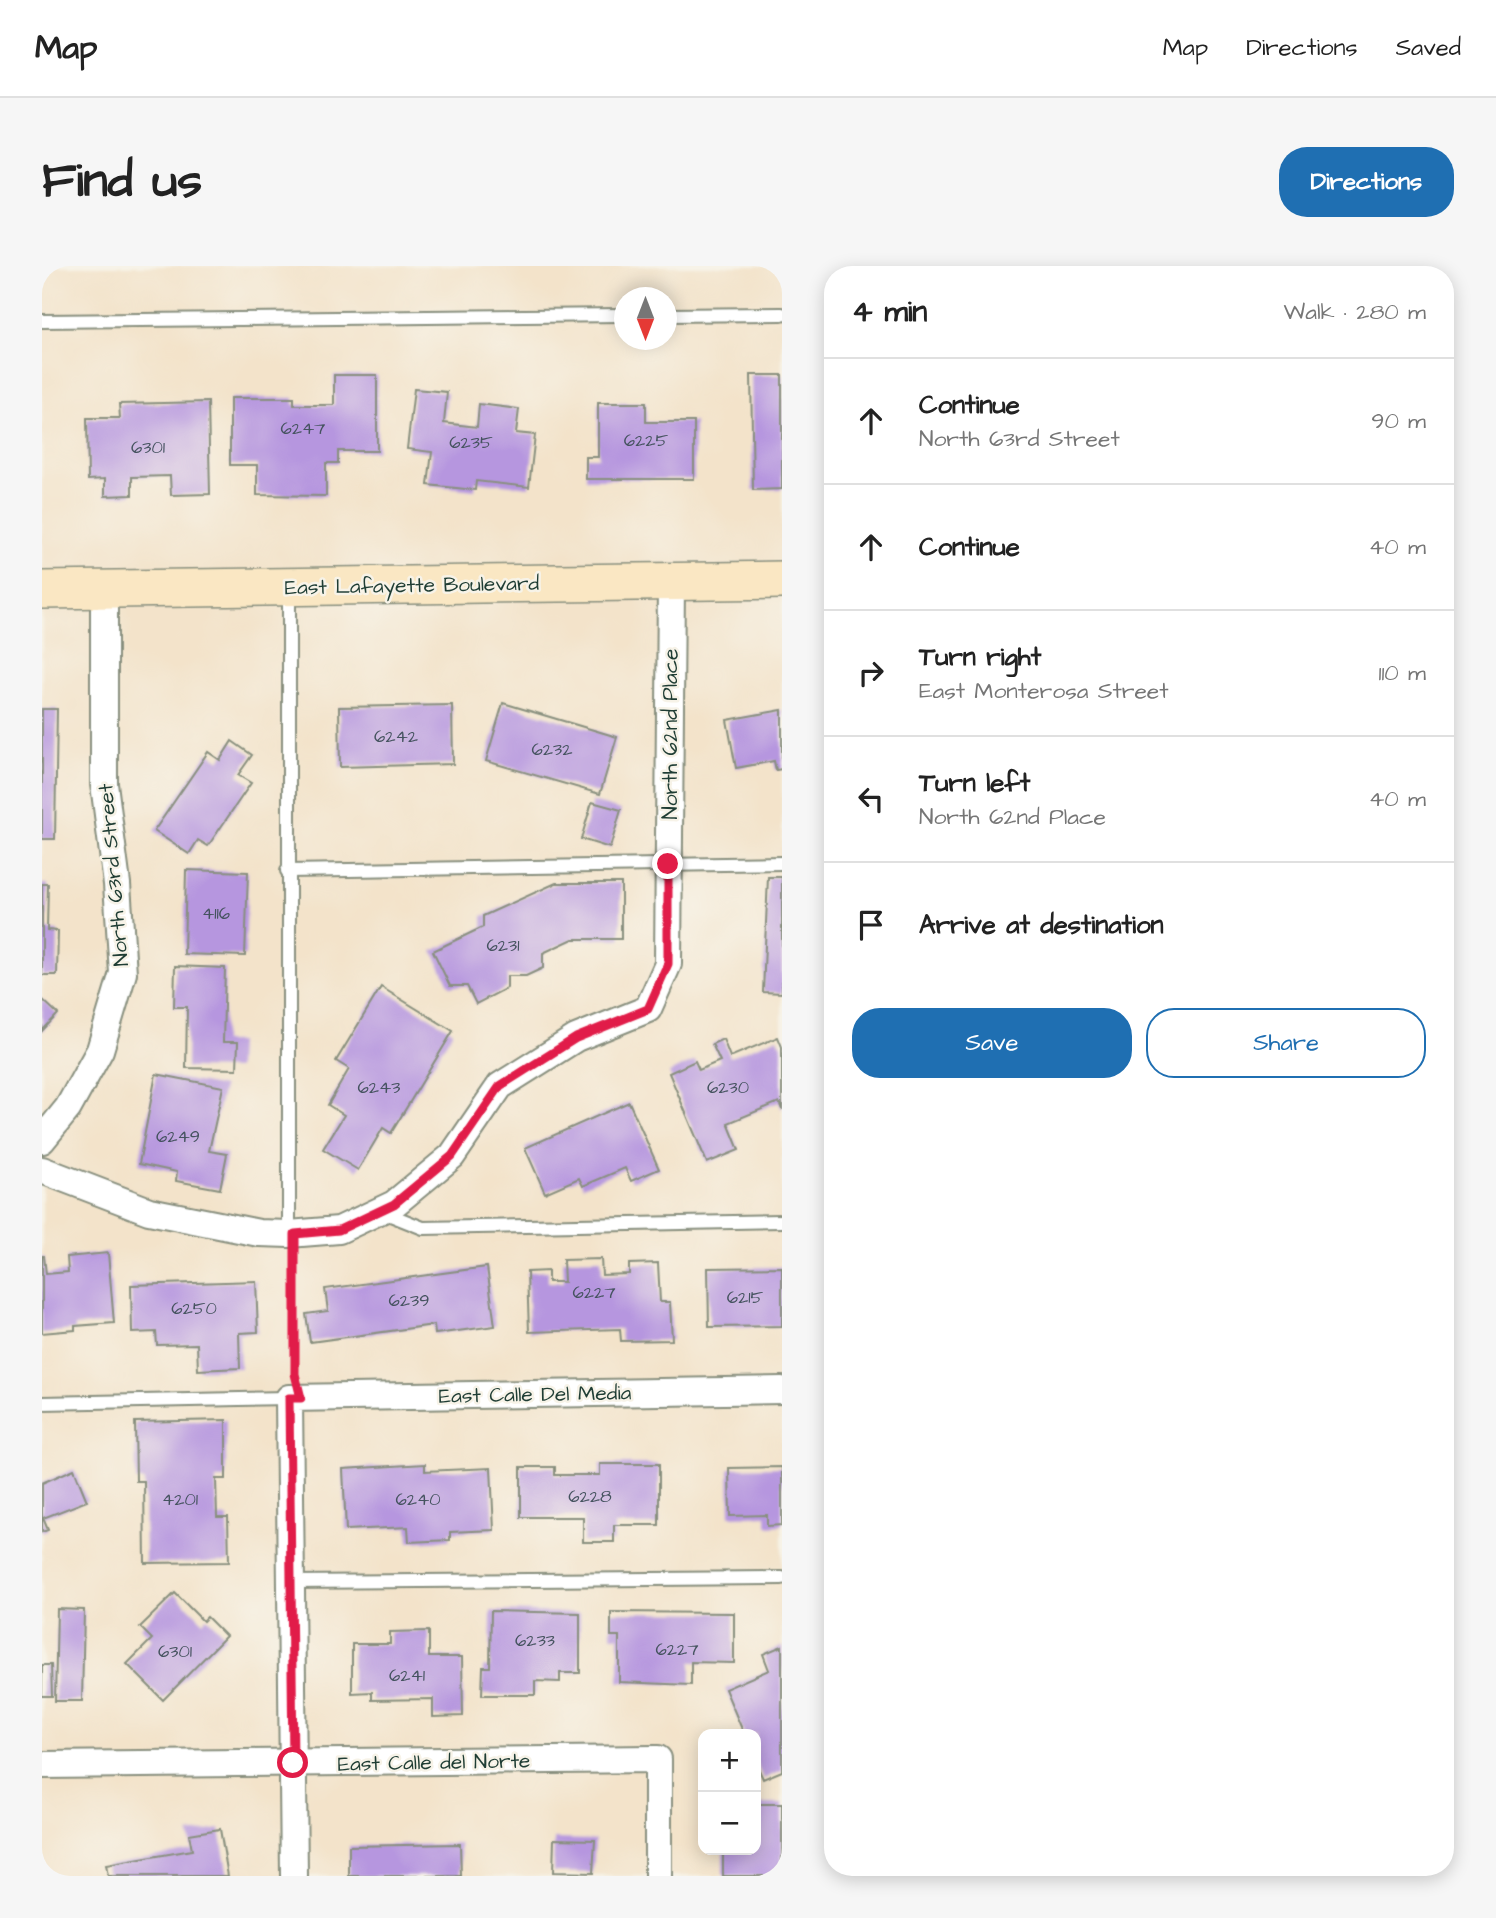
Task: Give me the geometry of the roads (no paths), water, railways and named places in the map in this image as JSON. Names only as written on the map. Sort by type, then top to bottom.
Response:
[{"type":"street","name":"East Lafayette Boulevard","points":[[42,590],[782,580]]},
{"type":"street","name":"North 62nd Place","points":[[380,1211],[394,1204],[452,1156],[500,1086],[576,1038],[648,1009],[668,964],[671,582]]},
{"type":"street","name":"North 63rd Street","points":[[42,1140],[68,1108],[100,1050],[123,973],[117,884],[104,784],[104,589]]},
{"type":"street","points":[[42,1170],[149,1211],[258,1233],[292,1234],[339,1230],[380,1211]]},
{"type":"street","name":"East Calle Del Media","points":[[295,1398],[782,1390]]},
{"type":"street","points":[[294,1876],[290,1582],[295,1398]]},
{"type":"street","name":"East Calle del Norte","points":[[42,1765],[658,1759],[658,1876]]},
{"type":"lane","points":[[677,315],[782,314]]},
{"type":"lane","points":[[42,321],[614,315]]},
{"type":"lane","points":[[289,586],[288,871],[292,1234]]},
{"type":"lane","points":[[288,871],[782,863]]},
{"type":"lane","points":[[380,1211],[423,1228],[782,1221]]},
{"type":"lane","points":[[42,1403],[295,1398]]},
{"type":"lane","points":[[290,1582],[782,1578]]}]
